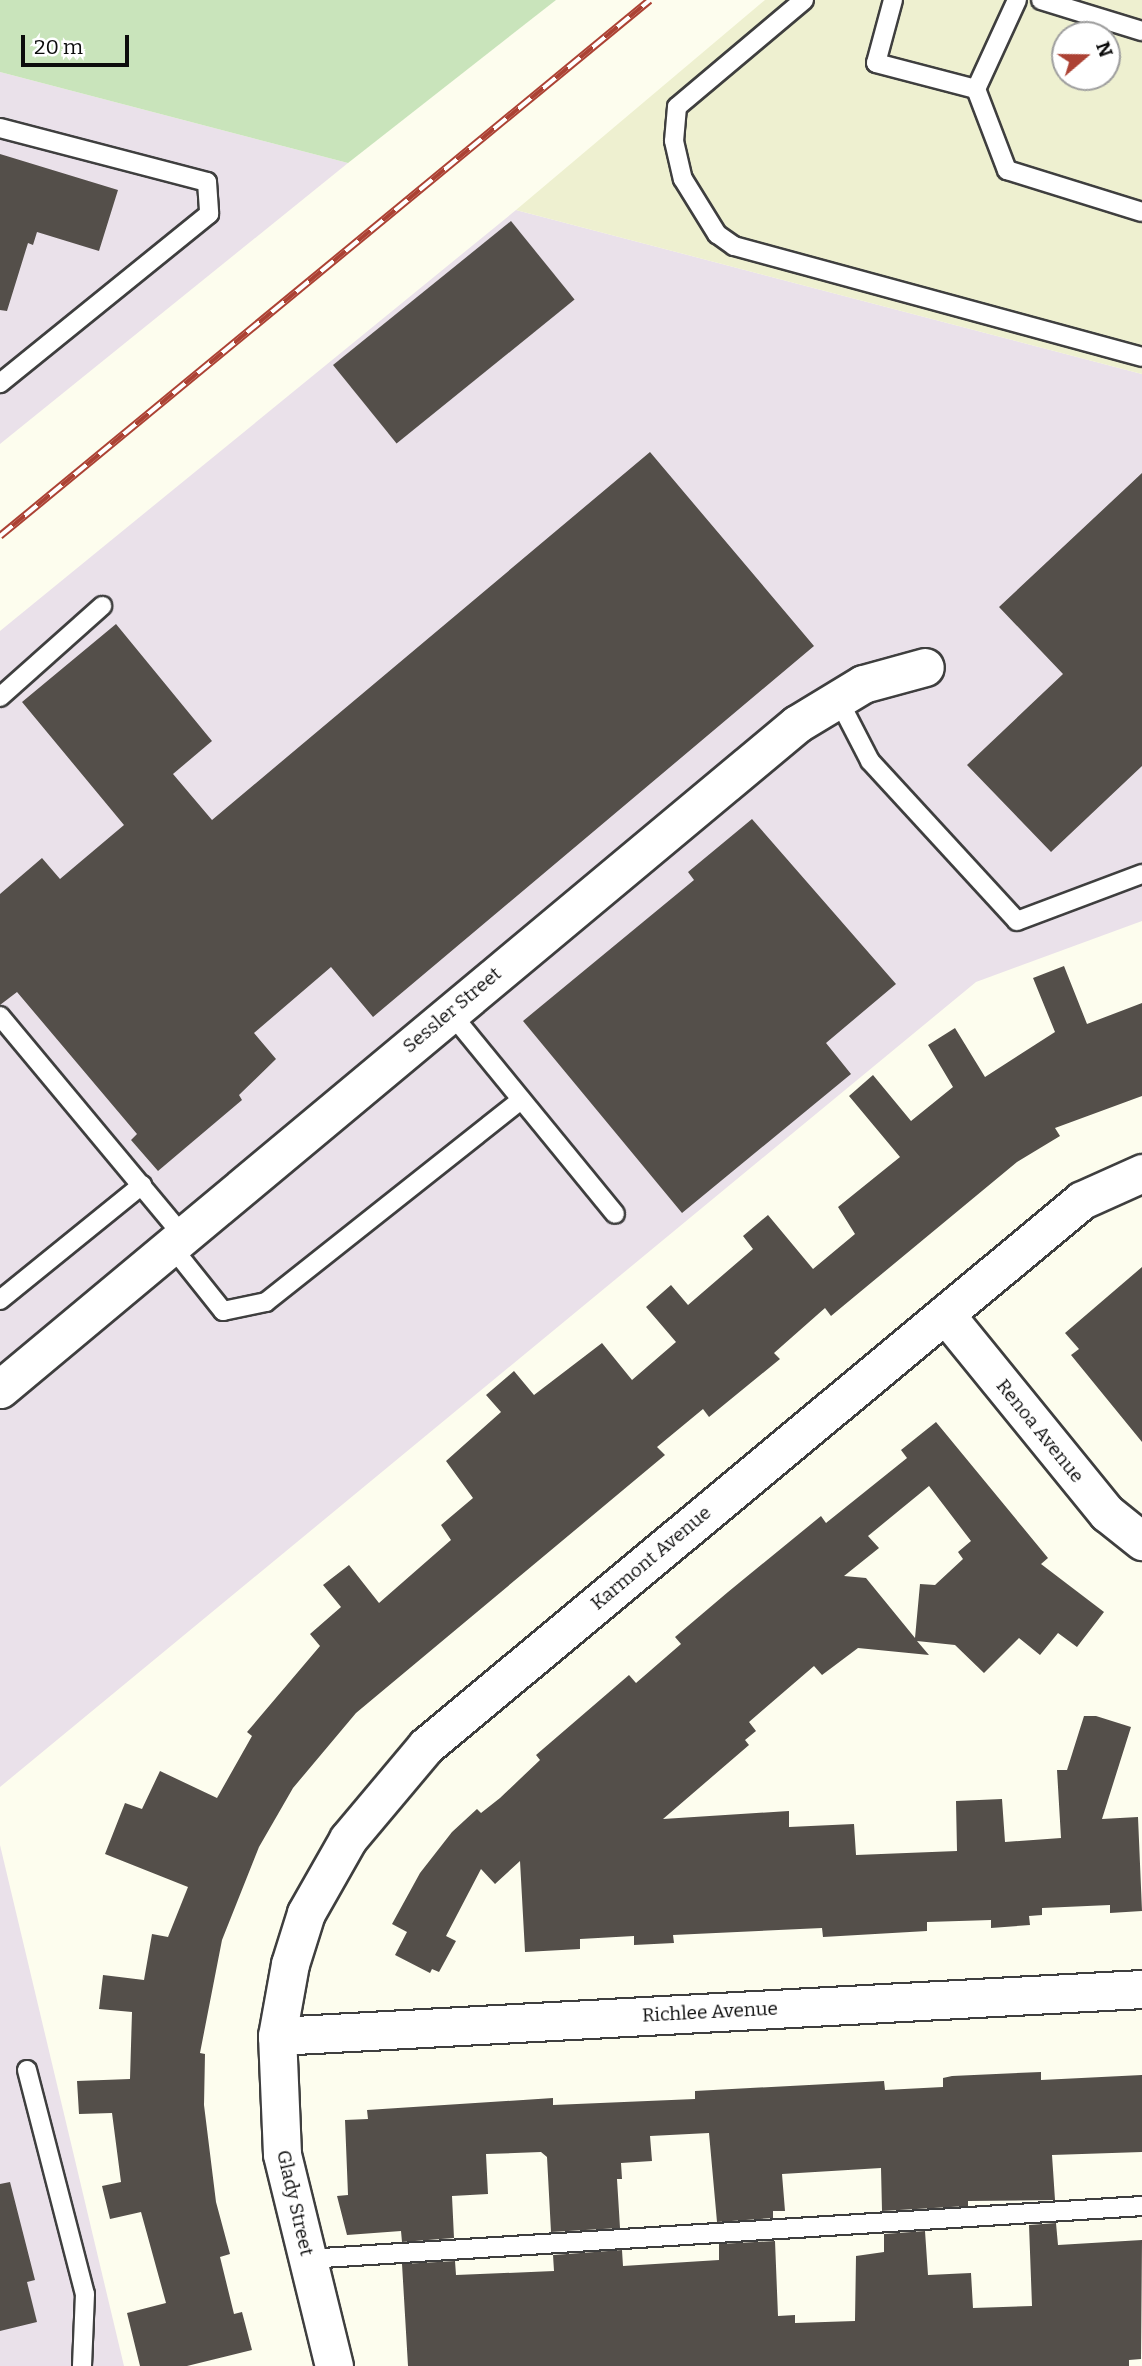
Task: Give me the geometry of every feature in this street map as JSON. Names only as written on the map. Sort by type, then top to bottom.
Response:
[{"type":"street","name":"Sessler Street","points":[[0,1389],[183,1253],[449,1011],[797,724],[837,697],[893,673],[925,667]]},
{"type":"street","name":"Karmont Avenue","points":[[277,2036],[287,1976],[306,1913],[333,1862],[393,1781],[436,1737],[1082,1200],[1142,1172]]},
{"type":"street","name":"Renoa Avenue","points":[[944,1314],[1107,1513],[1142,1541]]},
{"type":"street","name":"Richlee Avenue","points":[[277,2036],[1142,1989]]},
{"type":"street","name":"Glady Street","points":[[277,2036],[282,2154],[334,2366]]},
{"type":"lane","points":[[804,0],[677,107],[674,141],[683,180],[717,234],[734,246],[1142,357]]},
{"type":"lane","points":[[894,0],[876,63],[976,89]]},
{"type":"lane","points":[[1017,0],[976,89],[1007,170],[1142,212]]},
{"type":"lane","points":[[1041,0],[1142,32]]},
{"type":"lane","points":[[0,128],[207,182],[209,214],[0,383]]},
{"type":"lane","points":[[0,697],[102,606]]},
{"type":"lane","points":[[837,697],[870,761],[1017,921],[1142,873]]},
{"type":"lane","points":[[449,1011],[615,1214]]},
{"type":"lane","points":[[0,1016],[142,1185],[183,1253],[223,1311],[266,1302],[520,1101]]},
{"type":"lane","points":[[0,1300],[142,1185]]},
{"type":"lane","points":[[27,2070],[85,2294],[82,2366]]},
{"type":"lane","points":[[307,2259],[1142,2206]]},
{"type":"shaded area","points":[[0,72],[348,163],[0,444]]},
{"type":"shaded area","points":[[516,210],[1142,374],[1142,921],[976,982],[0,1787],[0,631]]},
{"type":"shaded area","points":[[0,1845],[124,2366],[0,2366]]},
{"type":"green space","points":[[0,0],[556,0],[348,163],[0,72]]},
{"type":"green space","points":[[765,0],[1142,0],[1142,374],[516,210]]},
{"type":"building","points":[[0,154],[118,190],[99,251],[37,232],[33,245],[28,243],[7,311],[0,310]]},
{"type":"building","points":[[511,221],[575,299],[397,444],[333,365]]},
{"type":"building","points":[[650,452],[814,646],[373,1017],[331,967],[254,1033],[276,1059],[239,1095],[242,1100],[158,1171],[131,1140],[137,1134],[17,992],[0,1005],[0,894],[42,858],[60,879],[124,825],[22,702],[116,624],[212,741],[173,774],[212,820]]},
{"type":"building","points":[[1142,473],[1142,766],[1051,852],[967,765],[1063,674],[999,607]]},
{"type":"building","points":[[752,819],[896,984],[826,1043],[851,1074],[682,1213],[523,1021],[694,880],[688,872]]},
{"type":"building","points":[[1064,966],[1087,1024],[1142,1003],[1142,1096],[1055,1128],[1060,1136],[1017,1162],[831,1316],[825,1308],[774,1353],[780,1359],[709,1417],[703,1409],[657,1447],[665,1455],[356,1713],[293,1788],[259,1847],[222,1940],[200,2053],[205,2054],[204,2105],[216,2202],[230,2254],[220,2257],[234,2314],[242,2312],[252,2350],[187,2366],[140,2366],[127,2313],[166,2303],[141,2212],[110,2219],[102,2186],[121,2182],[112,2113],[79,2114],[77,2081],[130,2079],[132,2012],[99,2009],[103,1975],[144,1980],[152,1934],[168,1937],[188,1887],[105,1854],[125,1803],[142,1809],[160,1771],[217,1798],[252,1736],[247,1732],[320,1646],[310,1634],[341,1607],[323,1585],[349,1565],[379,1603],[451,1540],[441,1525],[473,1498],[446,1461],[501,1412],[486,1395],[514,1371],[534,1395],[602,1343],[632,1380],[676,1342],[646,1307],[671,1285],[688,1305],[753,1249],[743,1236],[768,1215],[813,1269],[855,1234],[838,1207],[900,1157],[849,1096],[873,1075],[911,1121],[953,1087],[928,1045],[955,1028],[985,1077],[1055,1032],[1033,978]]},
{"type":"building","points":[[1142,1267],[1142,1442],[1071,1355],[1079,1349],[1065,1333]]},
{"type":"building","points":[[936,1422],[1048,1558],[1041,1564],[1104,1612],[1077,1647],[1058,1633],[1040,1655],[1019,1638],[984,1673],[955,1645],[917,1641],[929,1655],[858,1648],[822,1675],[814,1666],[749,1722],[756,1731],[745,1740],[749,1745],[663,1819],[789,1811],[789,1827],[854,1824],[856,1855],[957,1851],[956,1801],[1002,1799],[1005,1842],[1061,1838],[1057,1770],[1067,1770],[1084,1716],[1096,1716],[1131,1727],[1102,1819],[1138,1817],[1142,1911],[1110,1913],[1110,1905],[1042,1908],[1042,1915],[1029,1916],[1030,1925],[991,1928],[991,1920],[927,1922],[927,1931],[823,1937],[822,1928],[673,1935],[674,1943],[634,1945],[634,1936],[580,1939],[580,1949],[525,1952],[520,1861],[495,1884],[481,1869],[446,1936],[456,1941],[439,1972],[432,1969],[430,1973],[395,1955],[407,1932],[392,1924],[420,1873],[452,1832],[477,1809],[481,1813],[500,1798],[540,1760],[536,1755],[629,1675],[636,1683],[681,1644],[675,1637],[728,1592],[821,1516],[826,1523],[907,1458],[901,1450]],"holes":[[[929,1486],[971,1541],[958,1552],[963,1559],[935,1585],[920,1584],[915,1638],[866,1578],[844,1576],[879,1548],[868,1536]]]},
{"type":"building","points":[[1041,2072],[1041,2080],[1142,2075],[1142,2152],[1052,2155],[1055,2200],[968,2201],[968,2206],[882,2211],[881,2168],[782,2174],[785,2211],[773,2211],[773,2218],[717,2222],[709,2133],[650,2136],[652,2161],[621,2163],[622,2179],[617,2179],[620,2228],[551,2232],[547,2157],[541,2152],[486,2154],[488,2194],[452,2196],[454,2238],[402,2242],[401,2231],[347,2235],[337,2196],[348,2195],[345,2120],[368,2119],[367,2110],[553,2098],[553,2105],[695,2099],[695,2091],[884,2081],[885,2090],[943,2087],[943,2078],[952,2076]]},
{"type":"building","points":[[10,2182],[35,2280],[27,2282],[37,2322],[0,2331],[0,2184]]},
{"type":"building","points":[[1056,2223],[1058,2245],[1142,2240],[1141,2359],[1129,2360],[1129,2366],[408,2366],[402,2264],[455,2261],[456,2275],[554,2271],[553,2255],[622,2250],[623,2266],[719,2260],[719,2244],[775,2241],[778,2316],[795,2315],[795,2323],[855,2321],[856,2256],[884,2252],[884,2234],[925,2231],[928,2275],[971,2273],[973,2308],[1032,2306],[1029,2225]]},
{"type":"railway","points":[[0,536],[650,0]]}]
